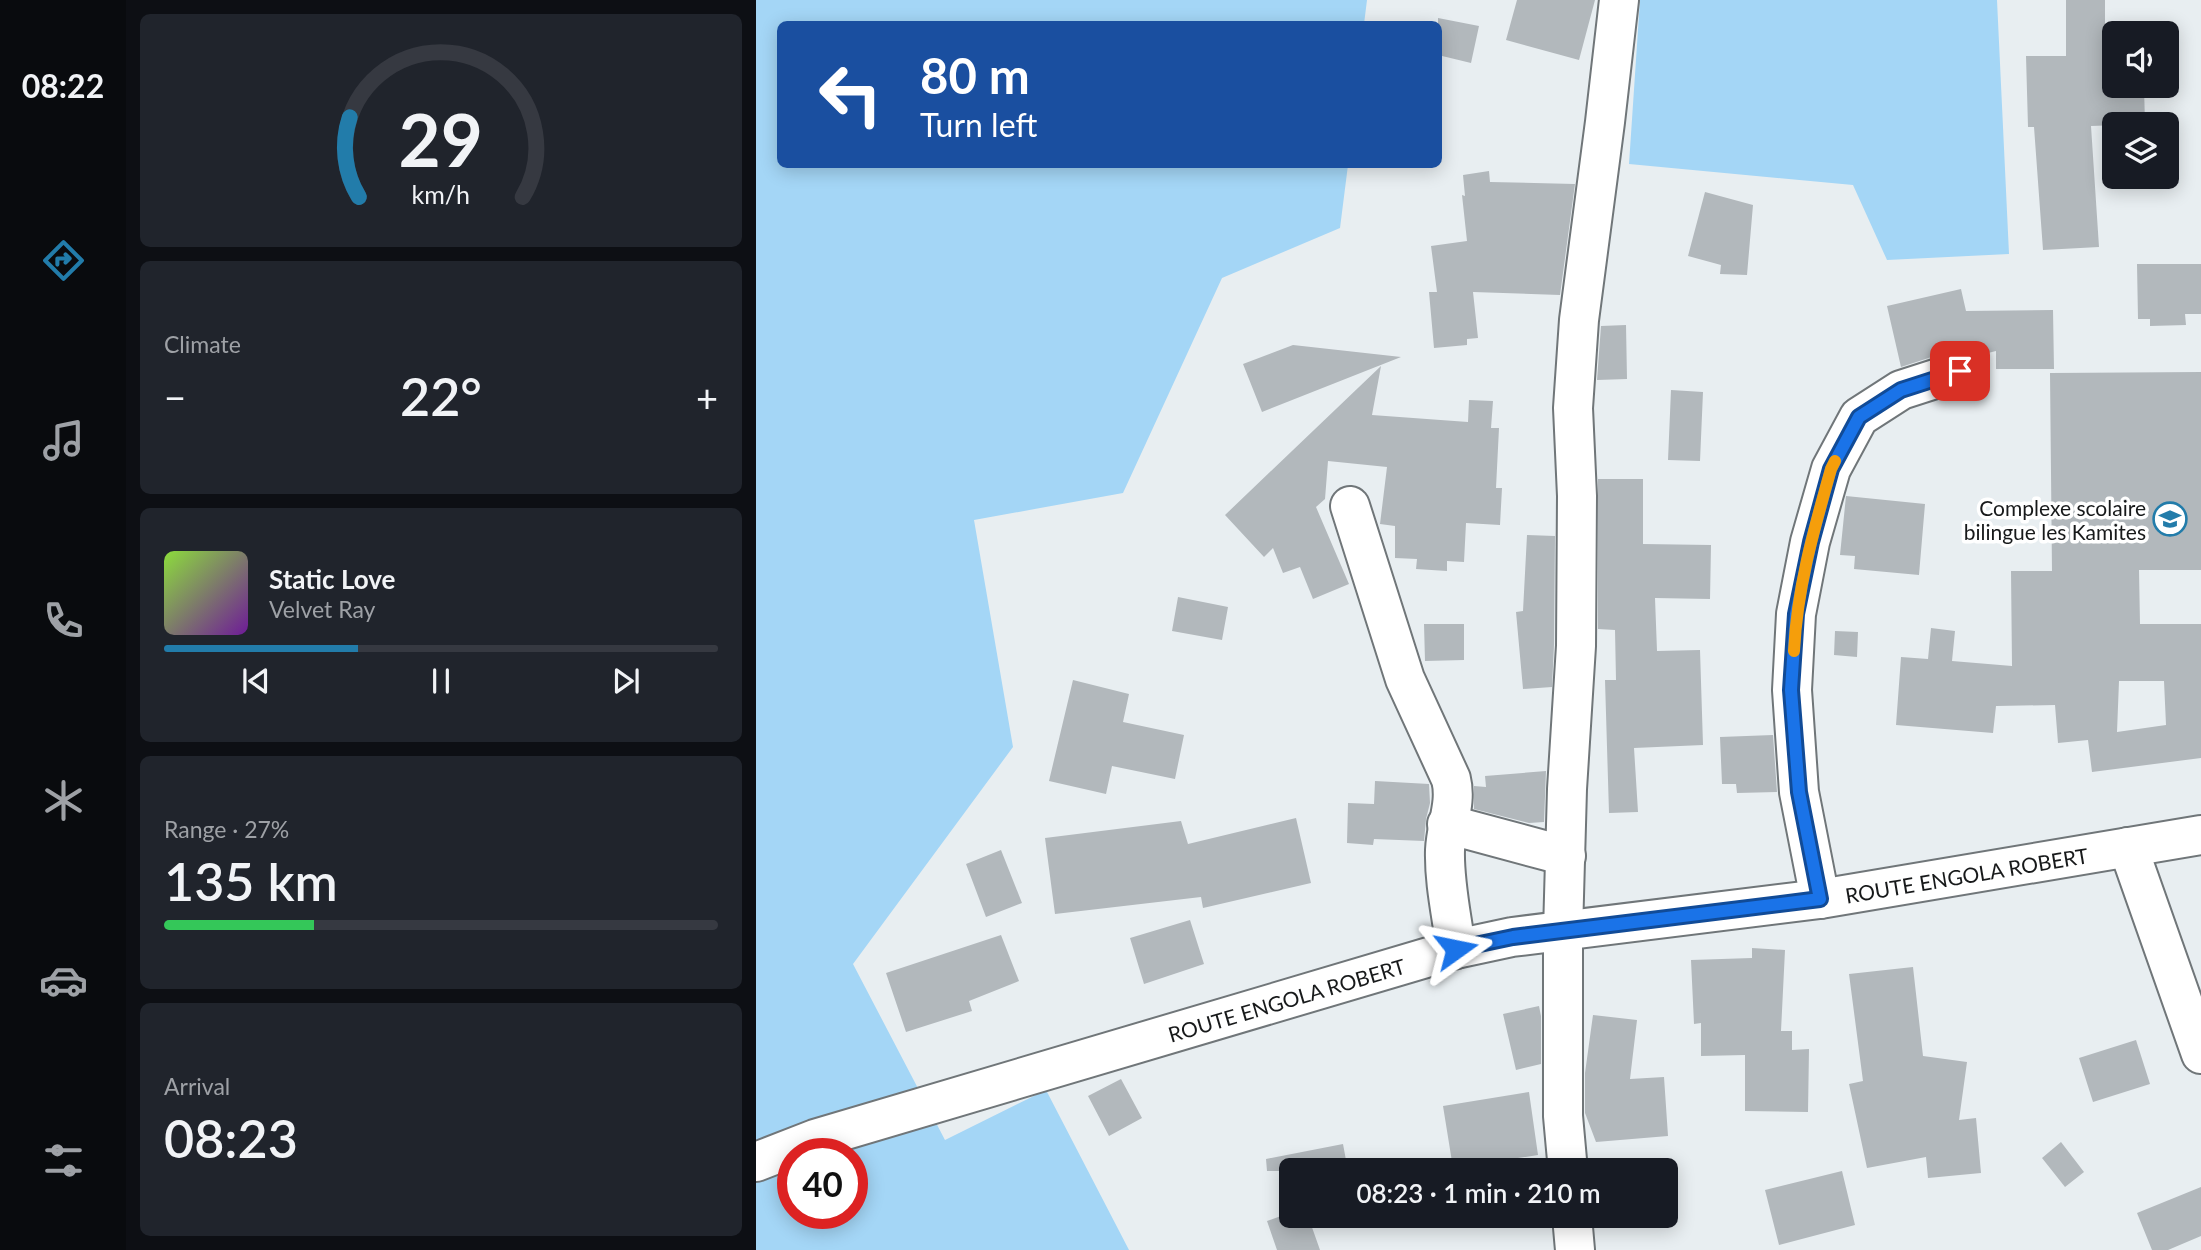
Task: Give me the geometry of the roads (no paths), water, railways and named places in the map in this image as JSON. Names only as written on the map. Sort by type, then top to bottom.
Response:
[{"type":"street","points":[[1567,1158],[1563,1116],[1563,932],[1567,789],[1576,646],[1577,496],[1574,396],[1578,320],[1619,0]]},
{"type":"street","points":[[1820,899],[1799,792],[1791,690],[1796,614],[1811,542],[1831,469],[1859,417],[1901,390],[1960,371]]},
{"type":"street","points":[[1350,506],[1405,679],[1451,779],[1454,802],[1447,824],[1445,867],[1456,949]]},
{"type":"street","points":[[1447,824],[1566,856]]},
{"type":"street","name":"ROUTE ENGOLA ROBERT","points":[[756,1162],[815,1139],[1456,949],[1513,937],[1820,899],[2201,835]]},
{"type":"street","points":[[2127,847],[2201,1054]]},
{"type":"street","points":[[1573,1228],[1575,1250]]},
{"type":"place","name":"Complexe scolaire bilingue les Kamites","points":[[2170,519]]}]
